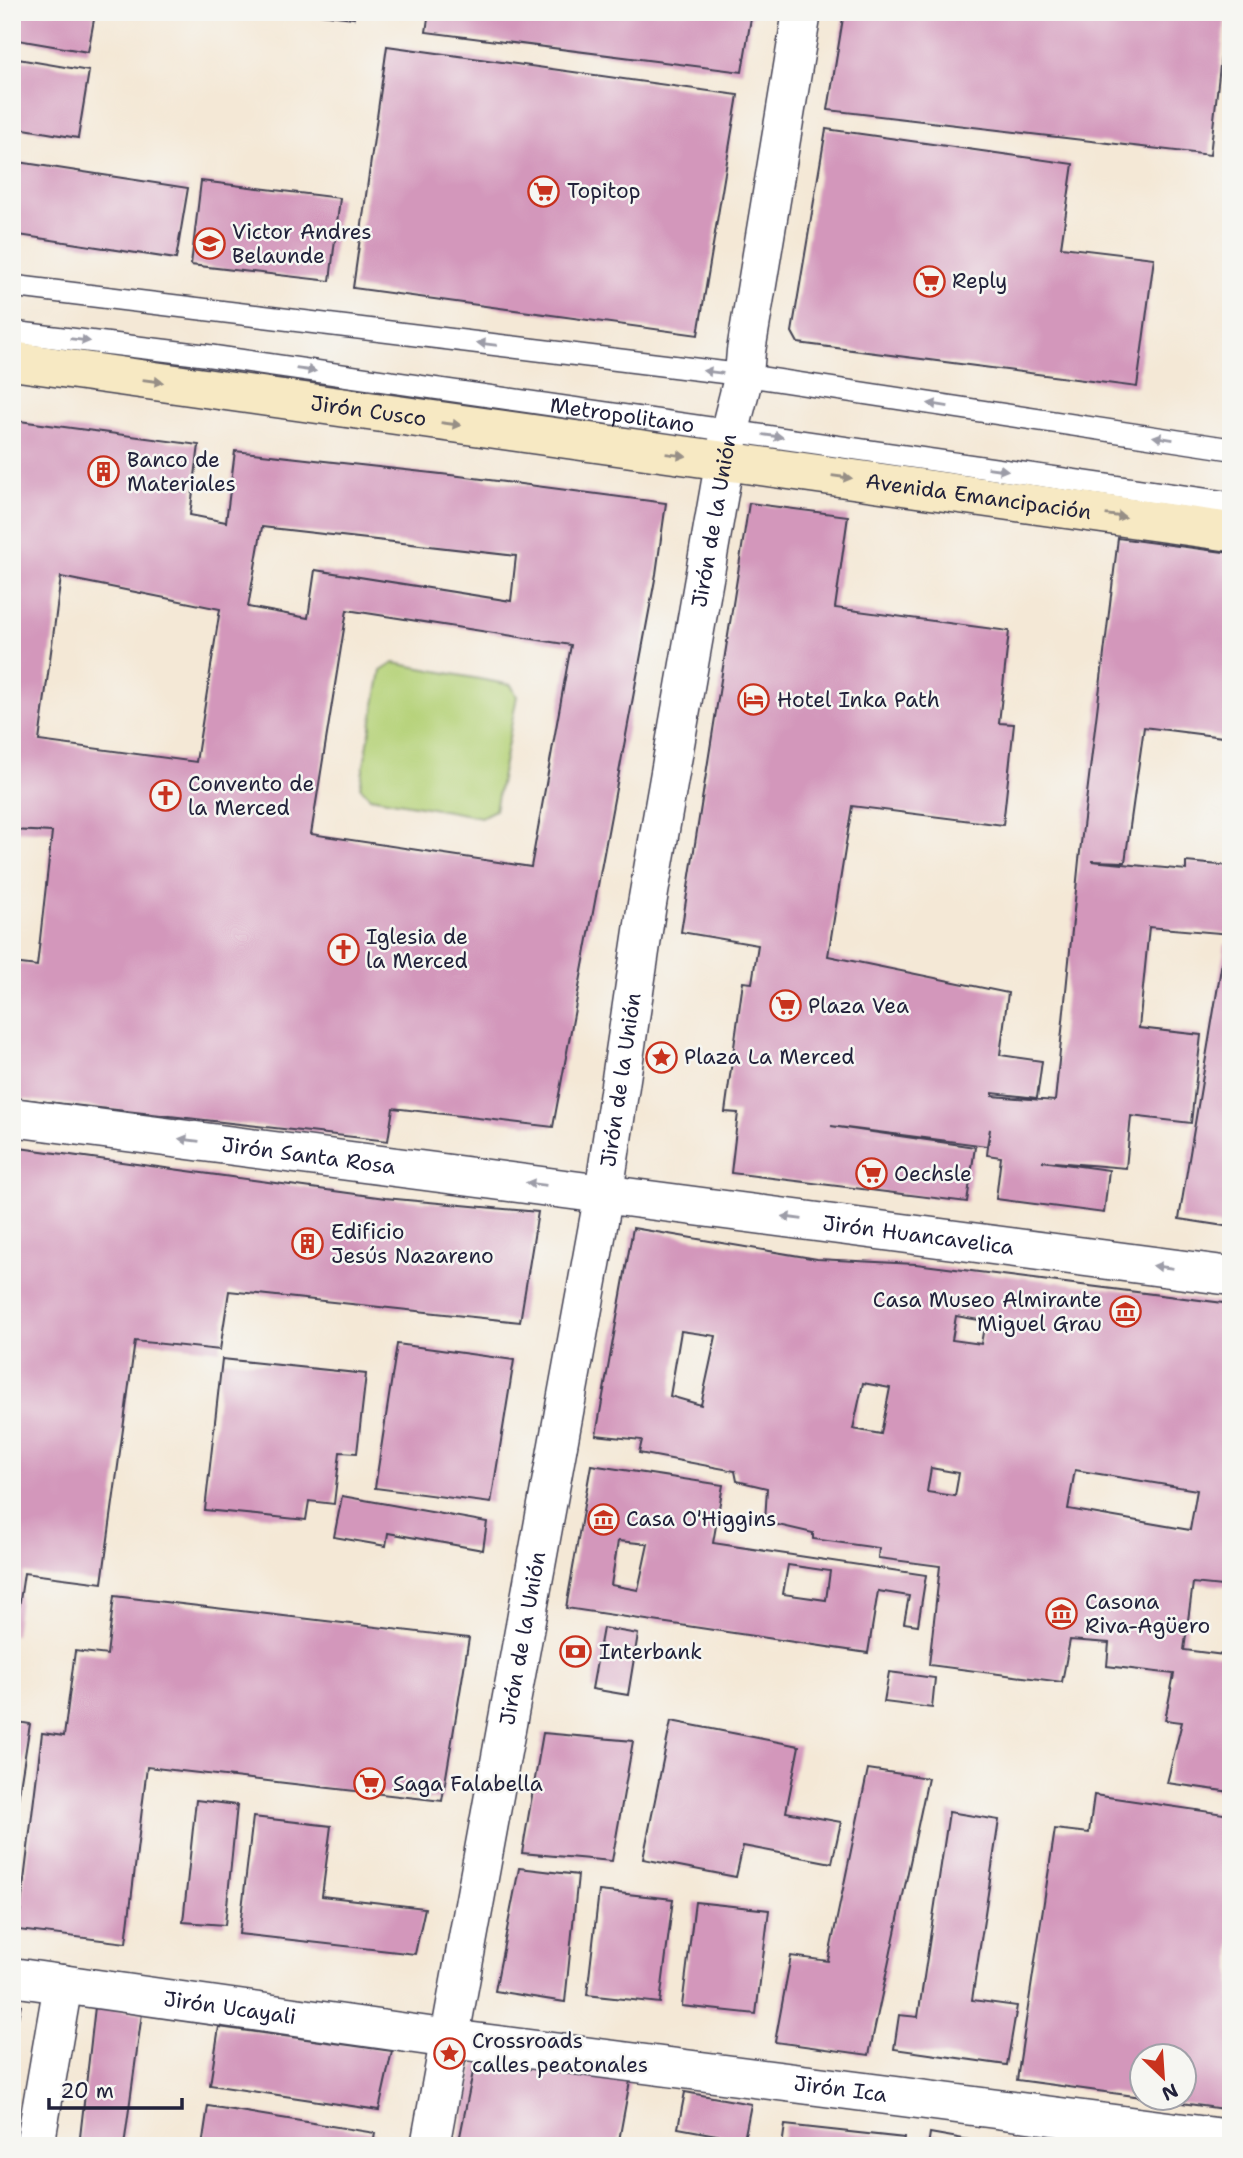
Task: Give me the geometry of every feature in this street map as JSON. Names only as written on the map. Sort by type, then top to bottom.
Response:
[{"type":"street","name":"Jirón de la Unión","points":[[430,2146],[604,1193],[647,904],[728,446],[744,375],[802,12]]},
{"type":"street","name":"Jirón Cusco","points":[[12,361],[641,451],[728,446]]},
{"type":"street","name":"Avenida Emancipación","points":[[728,446],[1231,533]]},
{"type":"street","name":"Jirón Santa Rosa","points":[[12,1117],[604,1193]]},
{"type":"street","name":"Jirón Huancavelica","points":[[604,1193],[1231,1276]]},
{"type":"street","name":"Jirón Ucayali","points":[[12,1977],[450,2039]]},
{"type":"street","points":[[35,2146],[63,1984]]},
{"type":"street","name":"Jirón Ica","points":[[450,2039],[1231,2139]]},
{"type":"lane","points":[[12,286],[744,375],[1231,449]]},
{"type":"lane","name":"Metropolitano","points":[[12,332],[204,355],[728,446],[1231,503]]},
{"type":"green space","points":[[394,663],[511,685],[517,696],[495,810],[481,817],[370,797],[360,787],[381,671]]},
{"type":"building","points":[[12,12],[95,14],[88,52],[12,39]]},
{"type":"building","points":[[354,12],[354,18],[321,14]]},
{"type":"building","points":[[429,12],[752,12],[742,72],[426,32]]},
{"type":"building","points":[[844,12],[1226,12],[1210,155],[828,110]]},
{"type":"building","name":"Topitop","points":[[387,46],[738,95],[698,335],[353,288]]},
{"type":"building","points":[[12,58],[89,71],[78,138],[12,127]]},
{"type":"building","name":"Reply","points":[[826,129],[1073,164],[1061,247],[1154,258],[1137,387],[798,343],[792,332]]},
{"type":"building","points":[[12,161],[188,188],[176,259],[12,234]]},
{"type":"building","points":[[201,181],[340,198],[330,281],[191,265]]},
{"type":"building","points":[[12,420],[199,445],[190,515],[226,522],[235,451],[666,503],[656,574],[553,1127],[393,1108],[388,1141],[12,1098],[12,963],[37,966],[52,832],[12,830]],"holes":[[[262,527],[516,556],[511,601],[315,570],[308,618],[248,607]],[[61,577],[220,609],[196,762],[39,741]],[[347,610],[571,645],[531,867],[311,834]]]},
{"type":"building","points":[[749,503],[848,516],[835,608],[1009,631],[999,723],[1014,724],[1003,825],[852,806],[828,956],[1008,993],[1000,1055],[1042,1061],[1037,1098],[993,1093],[993,1096],[1055,1101],[1079,860],[1118,538],[1231,553],[1231,738],[1144,727],[1125,862],[1091,861],[1186,870],[1186,862],[1231,866],[1231,934],[1149,927],[1139,1028],[1201,1035],[1191,1123],[1131,1116],[1126,1168],[1042,1161],[1109,1170],[1104,1213],[996,1199],[1001,1157],[987,1155],[990,1129],[987,1146],[831,1126],[975,1147],[967,1202],[731,1173],[738,1113],[725,1112],[743,982],[752,983],[758,945],[681,932]]},
{"type":"building","points":[[1225,944],[1231,945],[1231,1227],[1179,1219]]},
{"type":"building","points":[[12,1147],[385,1198],[538,1212],[520,1322],[229,1291],[220,1350],[135,1341],[102,1583],[24,1573],[15,1635],[12,1635]]},
{"type":"building","points":[[633,1228],[817,1259],[916,1264],[1231,1304],[1231,1587],[1193,1583],[1184,1650],[1231,1656],[1231,1792],[1167,1783],[1182,1722],[1165,1720],[1174,1674],[1107,1666],[1109,1643],[1070,1640],[1062,1682],[929,1665],[940,1566],[878,1558],[879,1548],[813,1539],[813,1533],[765,1522],[767,1488],[737,1481],[735,1471],[639,1453],[642,1440],[596,1435]],"holes":[[[956,1316],[985,1321],[981,1344],[952,1340]],[[681,1331],[716,1336],[701,1405],[670,1396]],[[863,1383],[890,1388],[881,1434],[853,1429]],[[931,1468],[959,1473],[955,1496],[927,1492]],[[1075,1470],[1197,1490],[1190,1530],[1068,1509]]]},
{"type":"building","points":[[397,1344],[514,1360],[491,1503],[375,1488]]},
{"type":"building","points":[[222,1359],[366,1374],[357,1453],[340,1452],[334,1504],[309,1501],[306,1520],[205,1510]]},
{"type":"building","points":[[591,1465],[723,1485],[713,1543],[926,1575],[918,1625],[904,1623],[909,1596],[878,1591],[868,1653],[566,1608]],"holes":[[[618,1541],[648,1544],[638,1590],[611,1585]],[[788,1565],[830,1571],[826,1600],[783,1594]]]},
{"type":"building","points":[[342,1496],[487,1522],[483,1550],[388,1533],[386,1546],[334,1537]]},
{"type":"building","name":"Saga Falabella","points":[[114,1596],[469,1638],[442,1801],[147,1767],[126,1943],[18,1930],[42,1733],[64,1736],[75,1651],[107,1655]]},
{"type":"building","points":[[603,1628],[638,1634],[628,1695],[592,1689]]},
{"type":"building","points":[[889,1672],[935,1678],[932,1708],[884,1702]]},
{"type":"building","points":[[12,1721],[30,1724],[17,1806],[12,1805]]},
{"type":"building","points":[[671,1721],[799,1746],[786,1812],[841,1822],[832,1863],[743,1846],[736,1877],[643,1859]]},
{"type":"building","points":[[543,1733],[633,1741],[612,1861],[522,1853]]},
{"type":"building","points":[[868,1769],[928,1778],[869,2055],[775,2042],[791,1956],[828,1961]]},
{"type":"building","points":[[1094,1795],[1231,1815],[1231,2110],[1198,2105],[1198,2042],[1128,2042],[1128,2095],[1017,2080],[1055,1829],[1089,1833]]},
{"type":"building","points":[[196,1800],[237,1805],[225,1925],[183,1922]]},
{"type":"building","points":[[949,1812],[999,1820],[972,2000],[1017,2006],[1007,2065],[894,2049],[899,2015],[918,2017]]},
{"type":"building","points":[[253,1817],[331,1826],[322,1896],[425,1908],[415,1954],[239,1934]]},
{"type":"building","points":[[519,1868],[578,1875],[565,2002],[495,1991]]},
{"type":"building","points":[[599,1891],[673,1899],[660,2003],[587,1995]]},
{"type":"building","points":[[695,1902],[769,1910],[756,2014],[682,2006]]},
{"type":"building","points":[[12,2002],[21,2004],[13,2043],[12,2043]]},
{"type":"building","points":[[95,2007],[142,2013],[124,2146],[79,2146]]},
{"type":"building","points":[[219,2027],[392,2051],[379,2110],[210,2085]]},
{"type":"building","points":[[486,2054],[630,2081],[618,2146],[458,2146],[474,2067]]},
{"type":"building","points":[[685,2092],[751,2104],[744,2140],[678,2128]]},
{"type":"building","points":[[208,2106],[375,2133],[373,2146],[202,2146]]},
{"type":"building","points":[[785,2125],[904,2138],[903,2146],[782,2146]]},
{"type":"building","points":[[930,2133],[981,2142],[981,2146],[928,2146]]},
{"type":"building","points":[[993,2139],[1022,2144],[992,2146]]},
{"type":"place","name":"Topitop","points":[[544,191]]},
{"type":"place","name":"Victor Andres Belaunde","points":[[209,244]]},
{"type":"place","name":"Reply","points":[[929,281]]},
{"type":"place","name":"Banco de Materiales","points":[[104,472]]},
{"type":"place","name":"Hotel Inka Path","points":[[754,700]]},
{"type":"place","name":"Convento de la Merced","points":[[165,796]]},
{"type":"place","name":"Iglesia de la Merced","points":[[343,949]]},
{"type":"place","name":"Plaza Vea","points":[[785,1006]]},
{"type":"place","name":"Plaza La Merced","points":[[661,1057]]},
{"type":"place","name":"Oechsle","points":[[871,1174]]},
{"type":"place","name":"Edificio Jesús Nazareno","points":[[308,1244]]},
{"type":"place","name":"Casa Museo Almirante Miguel Grau","points":[[1125,1312]]},
{"type":"place","name":"Casa O'Higgins","points":[[603,1519]]},
{"type":"place","name":"Casona Riva-Agüero","points":[[1062,1614]]},
{"type":"place","name":"Interbank","points":[[576,1652]]},
{"type":"place","name":"Saga Falabella","points":[[370,1784]]},
{"type":"place","name":"Crossroads calles peatonales","points":[[449,2053]]}]
